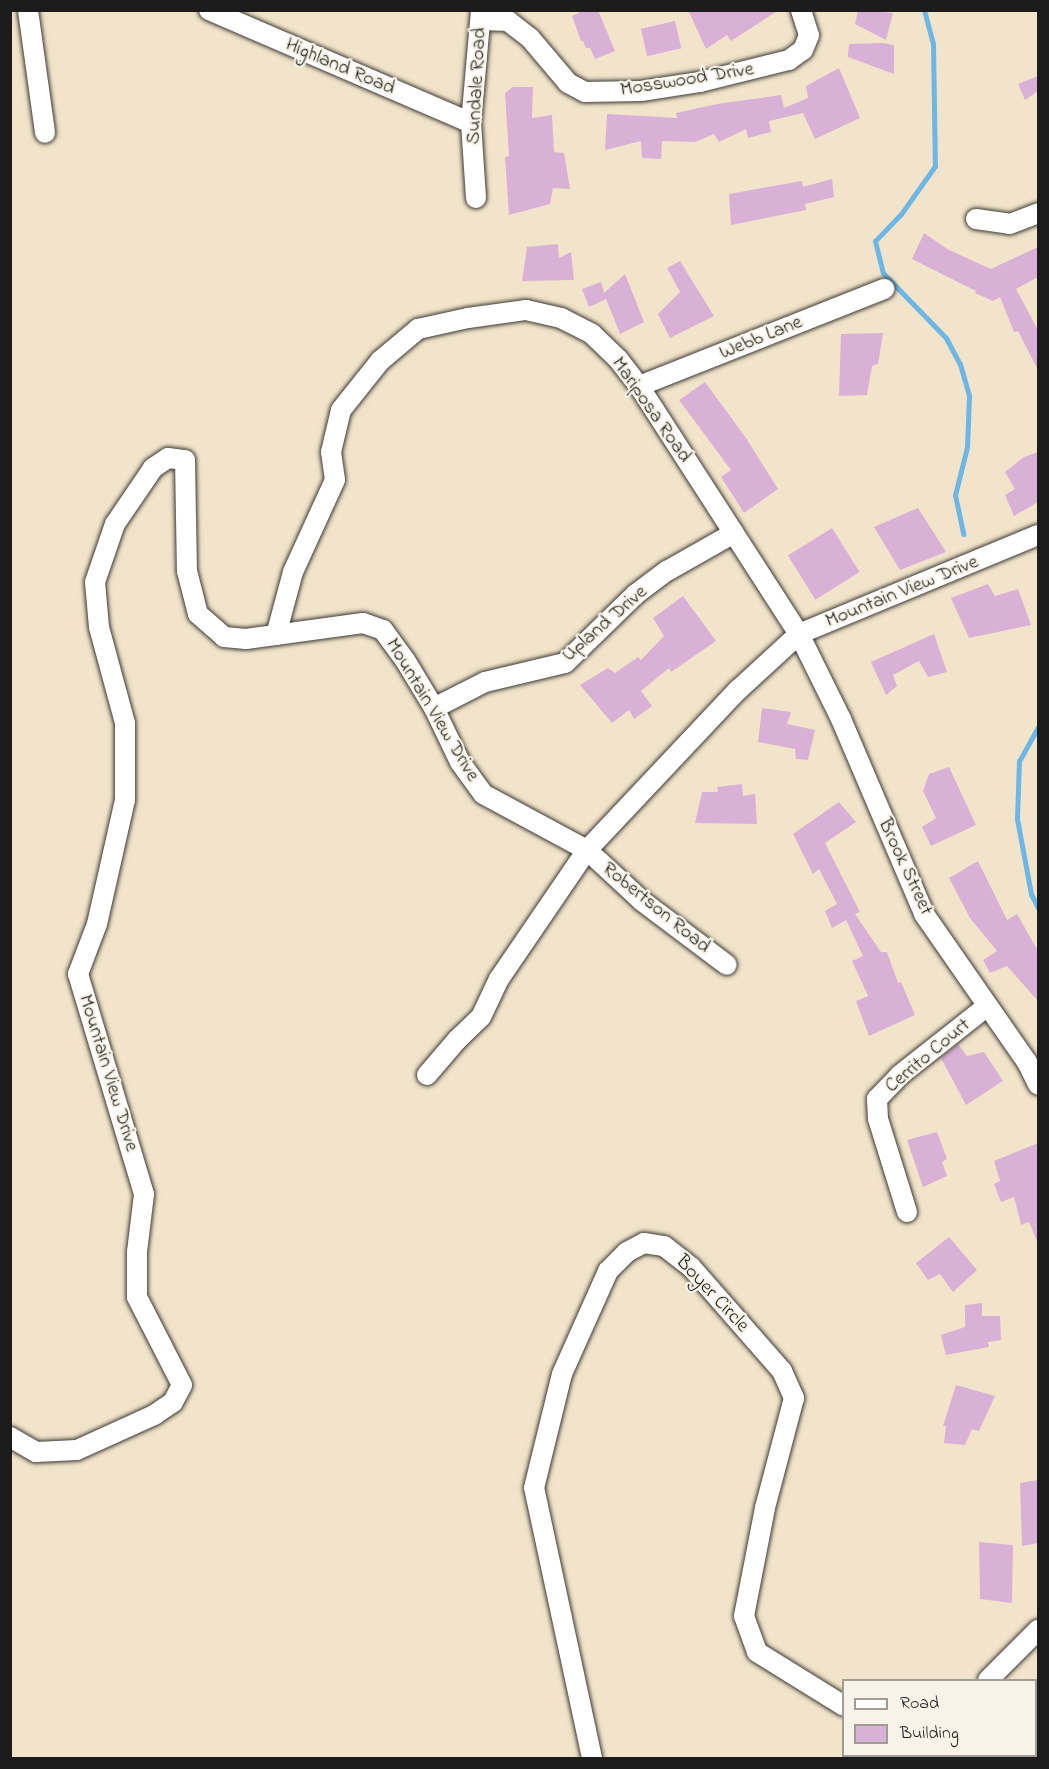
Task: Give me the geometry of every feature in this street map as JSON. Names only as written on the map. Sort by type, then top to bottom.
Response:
[{"type":"street","points":[[28,10],[45,133]]},
{"type":"street","name":"Highland Road","points":[[209,10],[471,123]]},
{"type":"street","name":"Mosswood Drive","points":[[481,15],[508,21],[530,38],[568,83],[585,92],[641,91],[700,82],[789,60],[803,50],[809,35],[801,10]]},
{"type":"street","name":"Sundale Road","points":[[476,198],[471,123],[481,15]]},
{"type":"street","points":[[976,219],[1010,224],[1038,213]]},
{"type":"street","name":"Webb Lane","points":[[639,386],[884,289]]},
{"type":"street","name":"Mariposa Road","points":[[276,635],[293,572],[335,480],[331,452],[341,410],[380,361],[411,333],[468,318],[526,310],[561,318],[592,334],[618,359],[639,386],[799,634]]},
{"type":"street","name":"Mountain View Drive","points":[[10,1437],[36,1452],[77,1450],[154,1415],[173,1402],[182,1385],[137,1297],[137,1252],[144,1194],[78,974],[97,924],[125,800],[125,723],[99,627],[95,582],[116,524],[153,468],[168,458],[185,460],[187,571],[198,614],[224,637],[246,639],[363,623],[383,630],[405,660],[434,708],[460,762],[483,794],[586,850],[738,690],[799,634],[1038,535]]},
{"type":"street","name":"Upland Drive","points":[[434,708],[485,682],[565,663],[636,594],[667,571],[734,533]]},
{"type":"street","name":"Brook Street","points":[[799,634],[841,719],[924,914],[1026,1062],[1038,1085]]},
{"type":"street","points":[[428,1076],[457,1040],[481,1017],[498,979],[586,850]]},
{"type":"street","name":"Robertson Road","points":[[586,850],[642,901],[727,965]]},
{"type":"street","name":"Cerrito Court","points":[[907,1212],[878,1119],[877,1099],[900,1075],[986,1007]]},
{"type":"street","name":"Boyer Circle","points":[[592,1758],[534,1488],[562,1374],[608,1271],[627,1252],[644,1243],[664,1246],[691,1267],[782,1371],[794,1398],[765,1508],[744,1616],[757,1652],[842,1705]]},
{"type":"street","points":[[989,1679],[1038,1630]]},
{"type":"building","points":[[585,10],[598,10],[615,51],[595,59],[590,48],[586,48],[572,16]]},
{"type":"building","points":[[688,10],[779,10],[731,41],[727,35],[706,49]]},
{"type":"building","points":[[858,10],[893,13],[886,40],[855,24]]},
{"type":"building","points":[[675,21],[681,48],[647,56],[641,29]]},
{"type":"building","points":[[849,44],[894,45],[894,74],[848,57]]},
{"type":"building","points":[[839,68],[860,118],[815,139],[803,113],[769,121],[771,132],[748,138],[746,129],[719,142],[714,134],[695,142],[662,141],[661,159],[642,158],[641,141],[605,150],[607,114],[677,118],[676,113],[717,104],[781,95],[784,108],[808,98],[806,86]]},
{"type":"building","points":[[1038,76],[1038,91],[1025,100],[1018,84]]},
{"type":"building","points":[[513,87],[533,87],[532,118],[552,115],[554,152],[564,153],[570,189],[553,188],[550,204],[509,215],[505,157],[509,156],[505,93]]},
{"type":"building","points":[[832,179],[834,197],[805,204],[806,210],[731,225],[729,194],[802,181],[803,187]]},
{"type":"building","points":[[924,233],[949,250],[991,269],[1038,247],[1038,277],[1016,289],[1038,330],[1038,370],[1018,331],[1014,332],[1000,297],[993,301],[912,259]]},
{"type":"building","points":[[558,244],[559,258],[571,252],[574,280],[522,281],[527,247]]},
{"type":"building","points":[[680,261],[714,316],[670,338],[658,314],[680,292],[667,268]]},
{"type":"building","points":[[625,274],[644,322],[620,334],[606,299],[589,307],[582,289],[601,282],[604,293]]},
{"type":"building","points":[[883,333],[878,364],[872,366],[867,395],[839,396],[841,334]]},
{"type":"building","points":[[705,382],[746,438],[778,489],[744,513],[721,477],[731,470],[679,400]]},
{"type":"building","points":[[1038,452],[1038,502],[1014,516],[1005,495],[1015,489],[1005,472],[1024,457]]},
{"type":"building","points":[[918,508],[946,552],[900,570],[874,527]]},
{"type":"building","points":[[832,528],[860,572],[815,600],[788,556]]},
{"type":"building","points":[[988,584],[995,596],[1018,589],[1031,625],[969,638],[951,598]]},
{"type":"building","points":[[683,596],[716,641],[671,672],[669,668],[641,691],[652,706],[634,719],[629,710],[612,723],[580,685],[608,668],[615,673],[638,657],[641,660],[664,636],[653,618]]},
{"type":"building","points":[[934,634],[947,672],[928,677],[919,661],[893,675],[897,686],[886,695],[871,662]]},
{"type":"building","points":[[762,708],[791,712],[787,724],[815,730],[808,760],[796,759],[795,749],[758,742]]},
{"type":"building","points":[[949,767],[976,825],[931,846],[922,827],[936,818],[923,791],[929,774]]},
{"type":"building","points":[[742,784],[743,796],[755,794],[757,824],[695,823],[702,792],[718,792],[717,787]]},
{"type":"building","points":[[839,802],[856,822],[825,843],[860,912],[855,914],[881,952],[887,952],[898,983],[901,982],[915,1015],[869,1036],[856,1001],[868,996],[852,961],[863,956],[846,920],[832,928],[825,911],[837,904],[819,869],[813,874],[793,834]]},
{"type":"building","points":[[978,861],[1007,920],[1017,914],[1038,951],[1038,1001],[1007,966],[990,973],[983,960],[997,951],[970,918],[949,878]]},
{"type":"building","points":[[958,1044],[967,1056],[984,1052],[1003,1081],[966,1105],[941,1058]]},
{"type":"building","points":[[937,1132],[947,1159],[942,1162],[947,1176],[923,1187],[907,1140]]},
{"type":"building","points":[[1038,1143],[1038,1244],[1029,1222],[1021,1225],[1014,1197],[1001,1202],[994,1184],[1000,1181],[994,1161]]},
{"type":"building","points":[[949,1237],[977,1270],[953,1292],[940,1274],[928,1280],[916,1263]]},
{"type":"building","points":[[982,1303],[982,1316],[1000,1316],[1001,1340],[988,1342],[989,1347],[946,1355],[941,1335],[965,1327],[965,1305]]},
{"type":"building","points":[[956,1385],[995,1396],[979,1431],[972,1429],[965,1445],[944,1443],[946,1426],[943,1426]]},
{"type":"building","points":[[1038,1480],[1038,1543],[1022,1546],[1020,1483]]},
{"type":"building","points":[[979,1542],[1013,1545],[1012,1603],[980,1599]]},
{"type":"waterway","points":[[924,10],[933,44],[935,166],[901,214],[875,241],[883,273],[946,338],[960,364],[969,396],[967,447],[955,495],[963,534]]},
{"type":"waterway","points":[[1038,727],[1019,761],[1017,819],[1031,894],[1038,908]]}]
